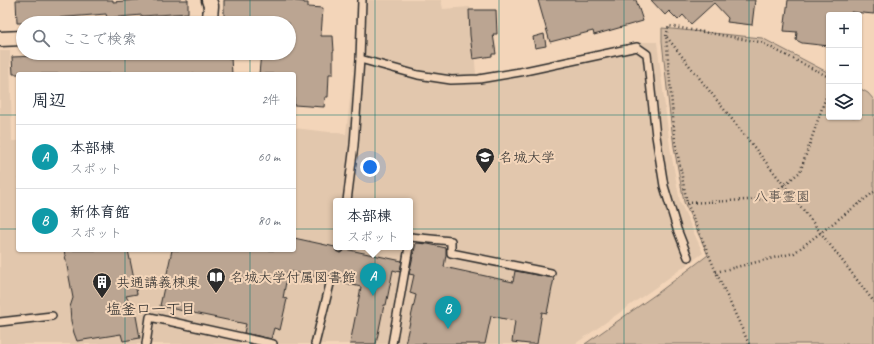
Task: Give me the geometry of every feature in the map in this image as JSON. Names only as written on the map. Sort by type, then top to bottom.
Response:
[{"type":"street","points":[[209,0],[211,6],[210,16]]},
{"type":"street","points":[[0,39],[16,38]]},
{"type":"lane","points":[[347,198],[354,145],[360,59],[362,0]]},
{"type":"lane","points":[[360,59],[418,75],[451,80],[479,78],[520,72],[637,47],[647,54],[656,136],[664,186],[677,229],[688,257]]},
{"type":"lane","points":[[413,239],[451,242],[451,253],[551,273]]},
{"type":"lane","points":[[392,344],[408,250]]},
{"type":"lane","points":[[315,344],[331,280]]},
{"type":"lane","points":[[0,322],[52,316]]},
{"type":"lane","points":[[146,344],[150,317],[273,344]]},
{"type":"path","points":[[749,344],[716,272],[687,203],[675,140],[666,36],[669,26],[760,42],[826,75]]},
{"type":"path","points":[[666,36],[821,232],[874,302]]},
{"type":"path","points":[[687,203],[766,199],[800,172],[826,97]]},
{"type":"path","points":[[716,272],[794,253],[874,192]]},
{"type":"shaded area","name":"名城大学","points":[[357,0],[441,0],[443,9],[470,7],[476,74],[520,69],[641,42],[657,42],[670,147],[680,202],[703,253],[575,344],[0,344],[0,51],[10,51],[12,141],[16,141],[16,252],[296,252],[296,128],[346,134],[355,57]]},
{"type":"green space","name":"八事霊園","points":[[662,28],[762,38],[826,71],[826,120],[862,120],[862,90],[868,93],[874,100],[874,344],[585,344],[659,292],[708,255],[684,202],[674,147],[662,41]]},
{"type":"building","points":[[16,0],[113,0],[113,2],[137,0],[188,0],[188,13],[142,16],[106,16],[106,14],[80,16],[17,16]]},
{"type":"building","points":[[224,0],[295,0],[308,3],[308,7],[323,8],[321,36],[333,36],[334,51],[333,74],[329,74],[328,97],[325,97],[324,107],[296,105],[296,72],[259,72],[260,60],[296,60],[296,16],[224,16]]},
{"type":"building","points":[[538,0],[636,0],[643,21],[594,35],[593,31],[550,42]]},
{"type":"building","points":[[651,0],[755,0],[752,25],[727,22],[728,18],[714,3],[691,24],[683,15],[678,20],[669,11],[665,15]]},
{"type":"building","points":[[788,0],[874,0],[874,14],[862,12],[826,12],[826,46],[802,43],[796,40],[797,32],[784,31]]},
{"type":"building","points":[[469,10],[496,10],[497,34],[493,34],[496,54],[473,59]]},
{"type":"building","points":[[544,34],[546,46],[535,48],[533,37]]},
{"type":"building","points":[[12,57],[16,57],[16,60],[231,60],[232,72],[16,72],[16,74],[13,74]]},
{"type":"building","points":[[296,238],[333,247],[333,250],[340,253],[344,250],[350,250],[402,261],[400,272],[393,270],[376,344],[350,344],[361,287],[336,281],[335,277],[332,275],[328,276],[326,279],[288,271],[283,298],[287,299],[280,330],[274,328],[271,339],[244,333],[246,324],[160,306],[172,252],[296,252]]},
{"type":"building","points":[[416,243],[446,248],[444,267],[513,282],[515,271],[554,278],[547,313],[542,312],[537,344],[512,342],[515,321],[491,316],[485,344],[405,344],[416,295],[410,293],[414,275],[409,274]]},
{"type":"building","name":"共通講義棟東","points":[[64,252],[128,252],[137,294],[126,296],[136,316],[140,338],[123,341],[121,334],[77,341],[71,321],[70,307],[73,298]]},
{"type":"place","name":"名城大学","points":[[485,174]]},
{"type":"place","name":"名城大学付属図書館","points":[[216,294]]},
{"type":"place","name":"本部棟","points":[[373,296]]},
{"type":"place","name":"共通講義棟東","points":[[102,299]]},
{"type":"place","name":"新体育館","points":[[448,329]]},
{"type":"district","name":"塩釜口一丁目","points":[[151,309]]}]
